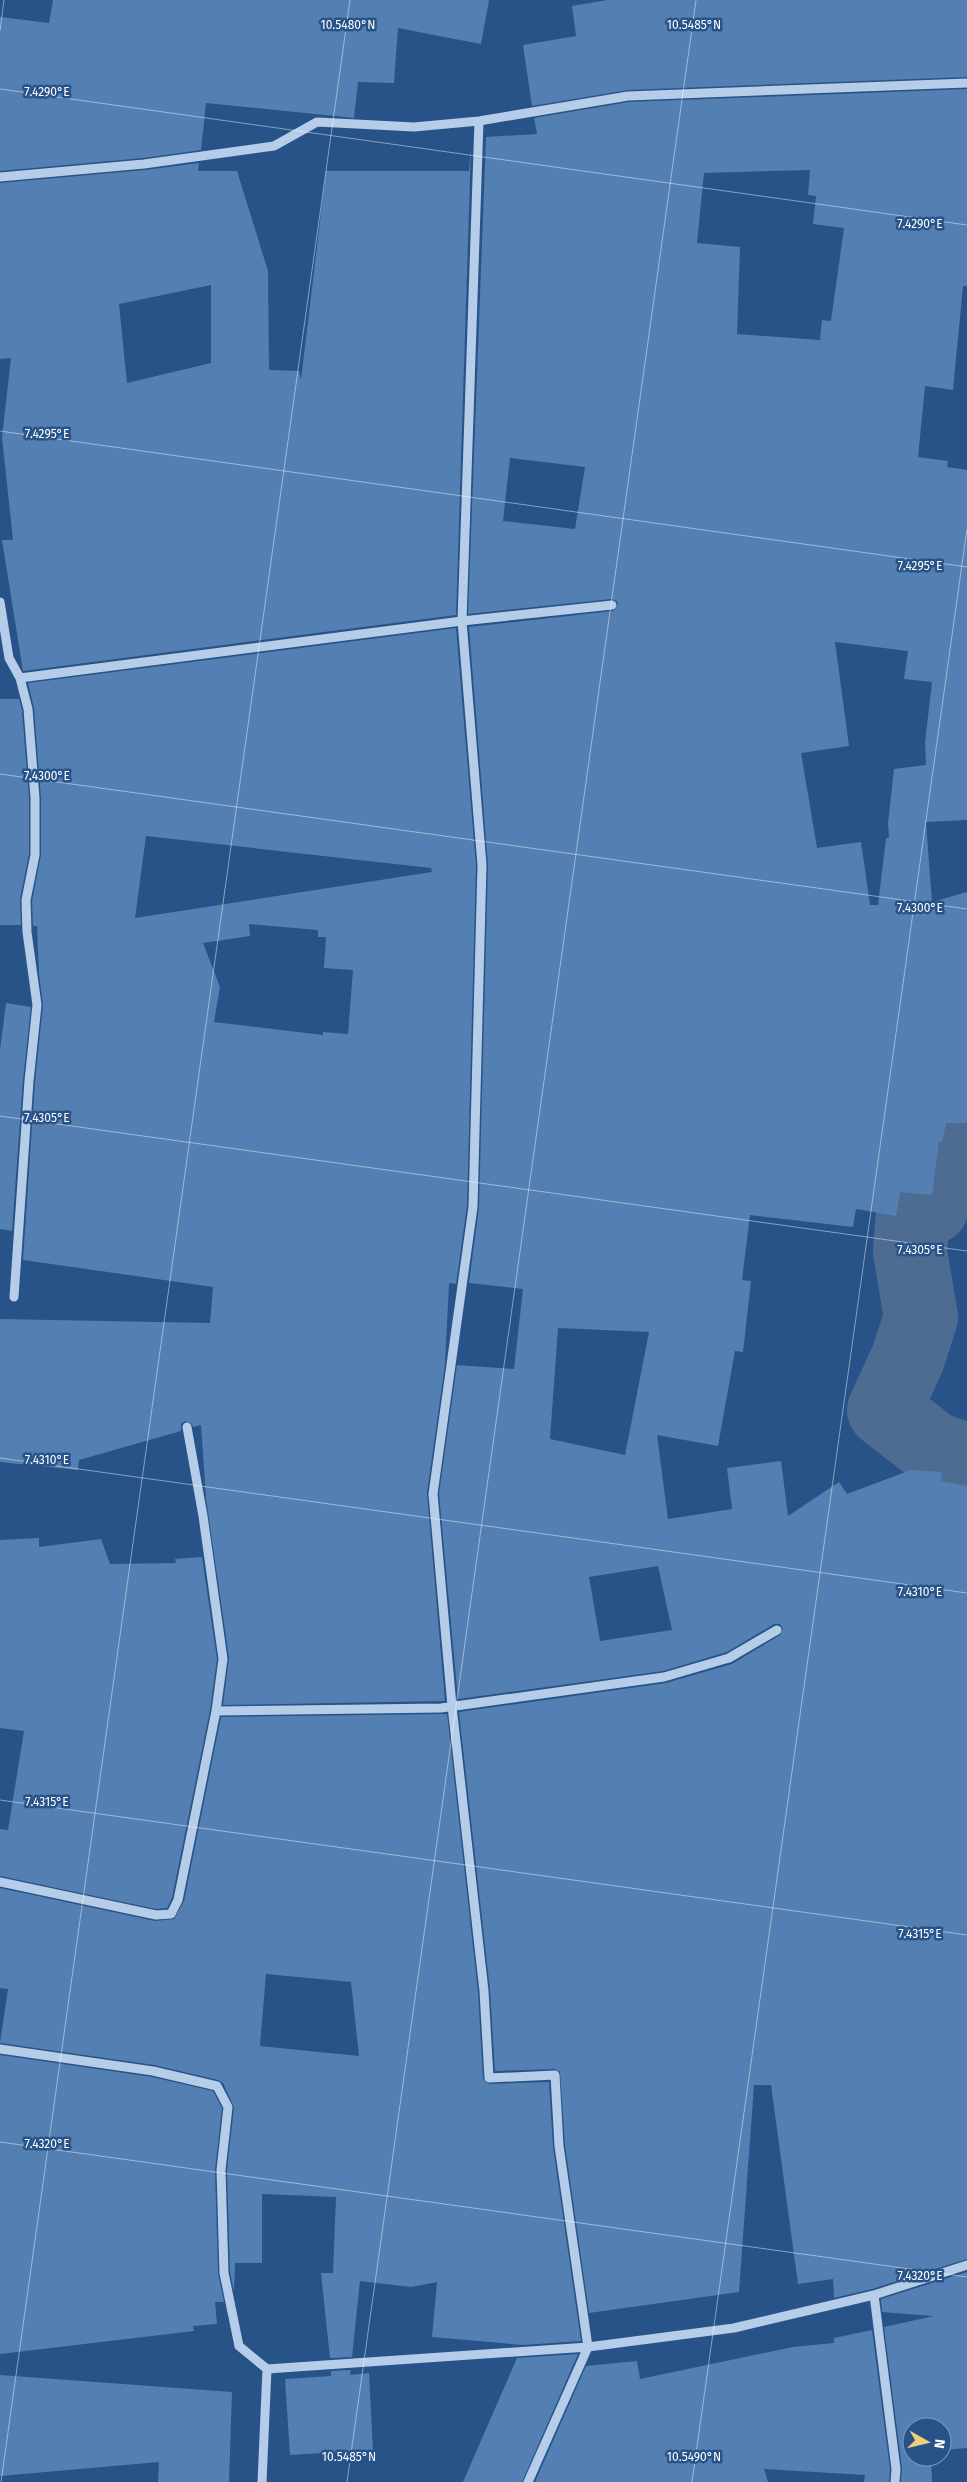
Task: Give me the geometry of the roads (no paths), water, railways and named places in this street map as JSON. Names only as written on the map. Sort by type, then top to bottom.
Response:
[{"type":"street","points":[[0,177],[144,164],[274,146],[317,122],[414,127],[479,121],[628,96],[967,83]]},
{"type":"street","points":[[479,121],[462,621],[482,864],[473,1207],[433,1494],[452,1706],[484,1991],[489,2078],[555,2075],[558,2146],[588,2347],[528,2482]]},
{"type":"street","points":[[0,602],[9,658],[20,678],[28,709],[35,798],[35,855],[26,900],[27,932],[37,1005],[29,1081],[14,1297]]},
{"type":"street","points":[[20,678],[462,621],[612,605]]},
{"type":"street","points":[[0,1882],[156,1915],[171,1914],[178,1900],[216,1711],[223,1659],[203,1516],[187,1427]]},
{"type":"street","points":[[216,1711],[452,1706],[664,1677],[730,1658],[777,1630]]},
{"type":"street","points":[[0,2049],[58,2055],[153,2071],[216,2086],[228,2107],[221,2170],[224,2273],[239,2346],[267,2369],[588,2347],[734,2328],[874,2295],[967,2265]]},
{"type":"street","points":[[874,2295],[896,2468],[895,2482]]},
{"type":"street","points":[[262,2482],[267,2369]]},
{"type":"waterway","points":[[967,1149],[941,1178],[932,1207],[913,1212],[910,1252],[921,1317],[908,1358],[884,1410],[934,1449],[967,1460]]}]
